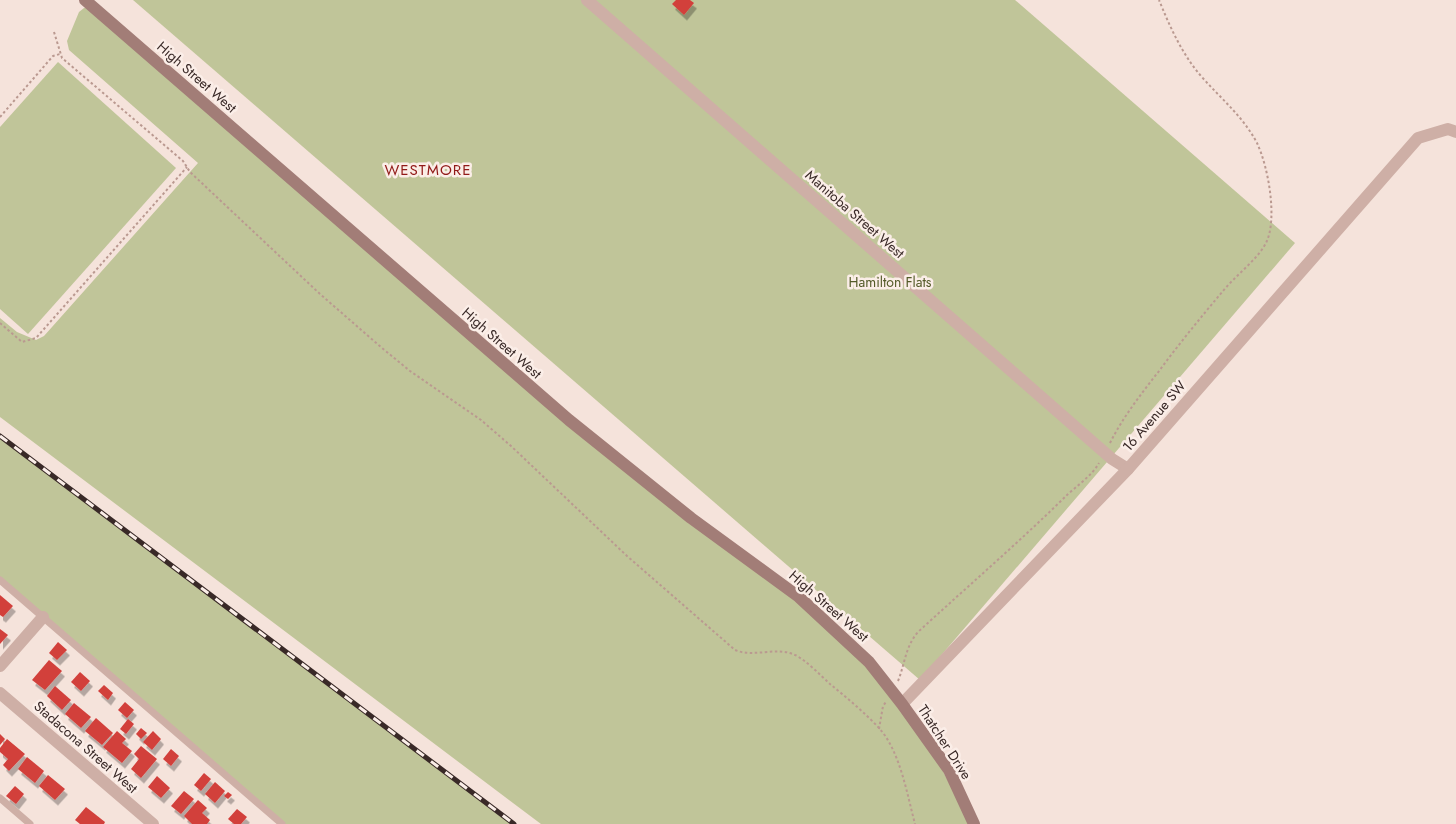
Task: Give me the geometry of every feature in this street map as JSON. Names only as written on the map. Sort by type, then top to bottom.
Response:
[{"type":"main road","name":"High Street West","points":[[84,0],[569,420],[691,518],[799,597],[870,662],[902,704]]},
{"type":"main road","name":"Thatcher Drive","points":[[902,704],[949,770],[974,824]]},
{"type":"street","name":"Manitoba Street West","points":[[587,0],[1105,452],[1128,469]]},
{"type":"street","name":"16 Avenue SW","points":[[902,704],[1128,469],[1418,138],[1448,129],[1456,132]]},
{"type":"street","points":[[0,666],[42,617]]},
{"type":"street","name":"Stadacona Street West","points":[[0,693],[153,824]]},
{"type":"lane","points":[[0,580],[282,824]]},
{"type":"lane","points":[[0,798],[30,824]]},
{"type":"path","points":[[879,728],[883,706],[893,692],[902,672],[906,651],[911,640],[1024,538],[1080,482],[1095,471],[1129,409],[1224,289],[1266,243],[1270,229],[1271,203],[1267,175],[1258,145],[1247,126],[1227,102],[1201,76],[1183,52],[1159,0]]},
{"type":"path","points":[[54,32],[62,58],[182,161],[320,294],[410,371],[481,420],[512,446],[627,556],[735,650],[742,653],[786,652],[797,655],[879,728],[898,763],[906,785],[915,824]]},
{"type":"path","points":[[0,117],[53,56],[61,54]]},
{"type":"path","points":[[0,323],[22,342],[36,338],[187,167]]},
{"type":"green space","name":"Hamilton Flats","points":[[133,0],[1015,0],[1295,243],[920,680]]},
{"type":"green space","points":[[90,7],[563,418],[790,594],[868,663],[927,741],[971,824],[541,824],[0,417],[0,318],[17,332],[36,340],[44,336],[198,163],[69,50],[67,41],[79,12],[84,8]]},
{"type":"green space","points":[[58,62],[176,168],[28,334],[0,309],[0,127]]},
{"type":"green space","points":[[0,438],[511,824],[282,824],[0,580]]},
{"type":"building","points":[[676,0],[690,0],[694,3],[684,15],[672,4]]},
{"type":"building","points":[[0,595],[13,606],[3,617],[0,615]]},
{"type":"building","points":[[0,629],[8,635],[0,644]]},
{"type":"building","points":[[58,642],[67,650],[57,660],[49,653]]},
{"type":"building","points":[[49,660],[62,671],[45,690],[32,680]]},
{"type":"building","points":[[80,672],[90,681],[81,691],[71,682]]},
{"type":"building","points":[[104,685],[113,693],[108,700],[98,691]]},
{"type":"building","points":[[55,686],[71,700],[62,710],[47,696]]},
{"type":"building","points":[[125,702],[134,710],[127,718],[118,710]]},
{"type":"building","points":[[74,703],[91,717],[81,728],[65,714]]},
{"type":"building","points":[[96,718],[113,733],[102,745],[85,731]]},
{"type":"building","points":[[128,719],[134,724],[126,734],[120,729]]},
{"type":"building","points":[[141,728],[147,733],[141,739],[136,734]]},
{"type":"building","points":[[117,731],[126,739],[122,743],[132,751],[122,763],[103,747]]},
{"type":"building","points":[[153,731],[161,739],[152,750],[143,742]]},
{"type":"building","points":[[0,734],[5,739],[0,745]]},
{"type":"building","points":[[7,739],[25,754],[9,771],[3,765],[8,759],[0,752],[0,748]]},
{"type":"building","points":[[141,746],[157,759],[141,778],[131,769],[139,759],[134,754]]},
{"type":"building","points":[[171,749],[179,756],[171,766],[163,759]]},
{"type":"building","points":[[27,757],[44,771],[35,783],[18,769]]},
{"type":"building","points":[[204,773],[211,779],[201,791],[194,785]]},
{"type":"building","points":[[48,775],[65,789],[55,800],[39,786]]},
{"type":"building","points":[[157,776],[170,788],[161,798],[148,787]]},
{"type":"building","points":[[215,782],[225,791],[215,803],[205,794]]},
{"type":"building","points":[[15,786],[24,794],[16,804],[6,796]]},
{"type":"building","points":[[184,791],[194,799],[181,814],[171,806]]},
{"type":"building","points":[[228,792],[232,795],[228,799],[224,796]]},
{"type":"building","points":[[198,800],[207,808],[202,813],[210,820],[207,824],[192,824],[184,816]]},
{"type":"building","points":[[86,807],[105,822],[104,824],[80,824],[75,820]]},
{"type":"building","points":[[237,809],[247,817],[241,824],[234,824],[228,819]]},
{"type":"railway","points":[[0,436],[514,824]]},
{"type":"district","name":"WESTMORE","points":[[428,170]]}]
